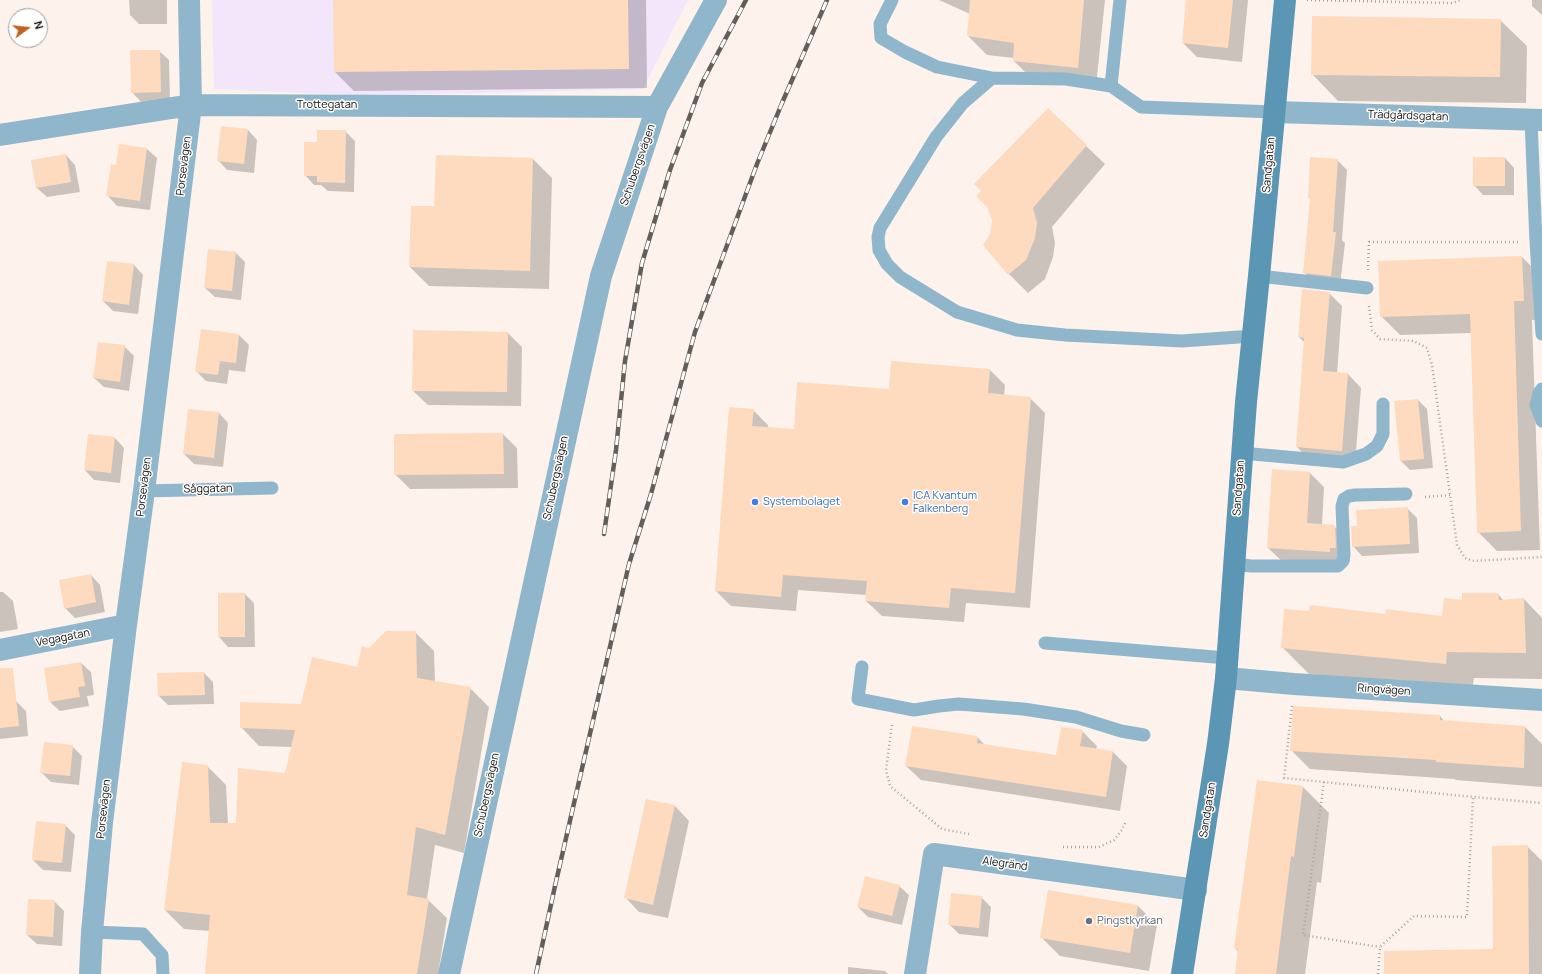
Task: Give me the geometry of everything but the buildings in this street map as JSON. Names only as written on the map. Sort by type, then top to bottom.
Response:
[{"type":"main road","name":"Sandgatan","points":[[1182,974],[1218,744],[1226,668],[1241,453],[1285,0]]},
{"type":"street","name":"Porsevägen","points":[[90,974],[92,932],[102,823],[191,105],[189,0]]},
{"type":"street","name":"Schubergsvägen","points":[[449,974],[565,434],[601,276],[657,107],[716,0]]},
{"type":"street","name":"Trottegatan","points":[[0,135],[191,105],[657,107]]},
{"type":"street","name":"Trädgårdsgatan","points":[[1274,112],[1537,120]]},
{"type":"street","name":"Vegagatan","points":[[0,650],[126,625]]},
{"type":"street","name":"Ringvägen","points":[[1226,668],[1294,684],[1542,700]]},
{"type":"street","name":"Alegränd","points":[[915,974],[934,854],[1196,890]]},
{"type":"lane","points":[[892,0],[880,24],[881,38],[937,68],[992,78],[1066,79],[1111,86],[1141,107],[1274,112]]},
{"type":"lane","points":[[1111,86],[1120,0]]},
{"type":"lane","points":[[992,78],[963,102],[936,137],[880,228],[878,237],[879,250],[891,268],[900,277],[957,312],[1017,330],[1080,336],[1182,341],[1253,336]]},
{"type":"lane","points":[[1537,120],[1536,242],[1542,334]]},
{"type":"lane","points":[[1259,276],[1367,288]]},
{"type":"lane","points":[[1542,389],[1539,393],[1536,405],[1542,421]]},
{"type":"lane","points":[[1241,453],[1343,462],[1366,454],[1377,446],[1384,434],[1382,404]]},
{"type":"lane","name":"Såggatan","points":[[144,491],[272,488]]},
{"type":"lane","points":[[1233,564],[1251,566],[1338,566],[1343,561],[1344,555],[1342,506],[1344,499],[1355,495],[1406,494]]},
{"type":"lane","points":[[1045,643],[1226,668]]},
{"type":"lane","points":[[862,667],[858,699],[914,710],[959,704],[1023,710],[1076,717],[1121,731],[1144,735]]},
{"type":"lane","points":[[92,932],[143,934],[162,955],[163,974]]},
{"type":"path","points":[[1306,0],[1453,3],[1460,0]]},
{"type":"path","points":[[1536,242],[1369,242],[1367,288],[1372,330],[1380,340],[1414,341],[1427,348],[1432,365],[1457,545],[1465,558],[1474,561],[1542,557]]},
{"type":"path","points":[[1406,494],[1415,497],[1450,495]]},
{"type":"path","points":[[1294,684],[1284,778],[1473,798],[1542,803]]},
{"type":"path","points":[[914,710],[892,724],[886,770],[890,786],[942,829],[974,835]]},
{"type":"path","points":[[1324,782],[1304,935],[1380,947]]},
{"type":"path","points":[[1378,974],[1380,947],[1414,916],[1467,917],[1473,798]]},
{"type":"path","points":[[1062,846],[1099,847],[1114,840],[1122,830],[1126,821]]},
{"type":"shaded area","points":[[212,0],[688,0],[643,89],[369,96],[214,89]]},
{"type":"railway","points":[[604,534],[616,450],[625,361],[642,263],[670,170],[702,83],[746,0]]},
{"type":"railway","points":[[536,974],[629,564],[651,494],[695,332],[757,164],[827,0]]},
{"type":"place","name":"Systembolaget","points":[[755,502]]},
{"type":"place","name":"ICA Kvantum Falkenberg","points":[[905,502]]},
{"type":"place","name":"Pingstkyrkan","points":[[1089,921]]}]
